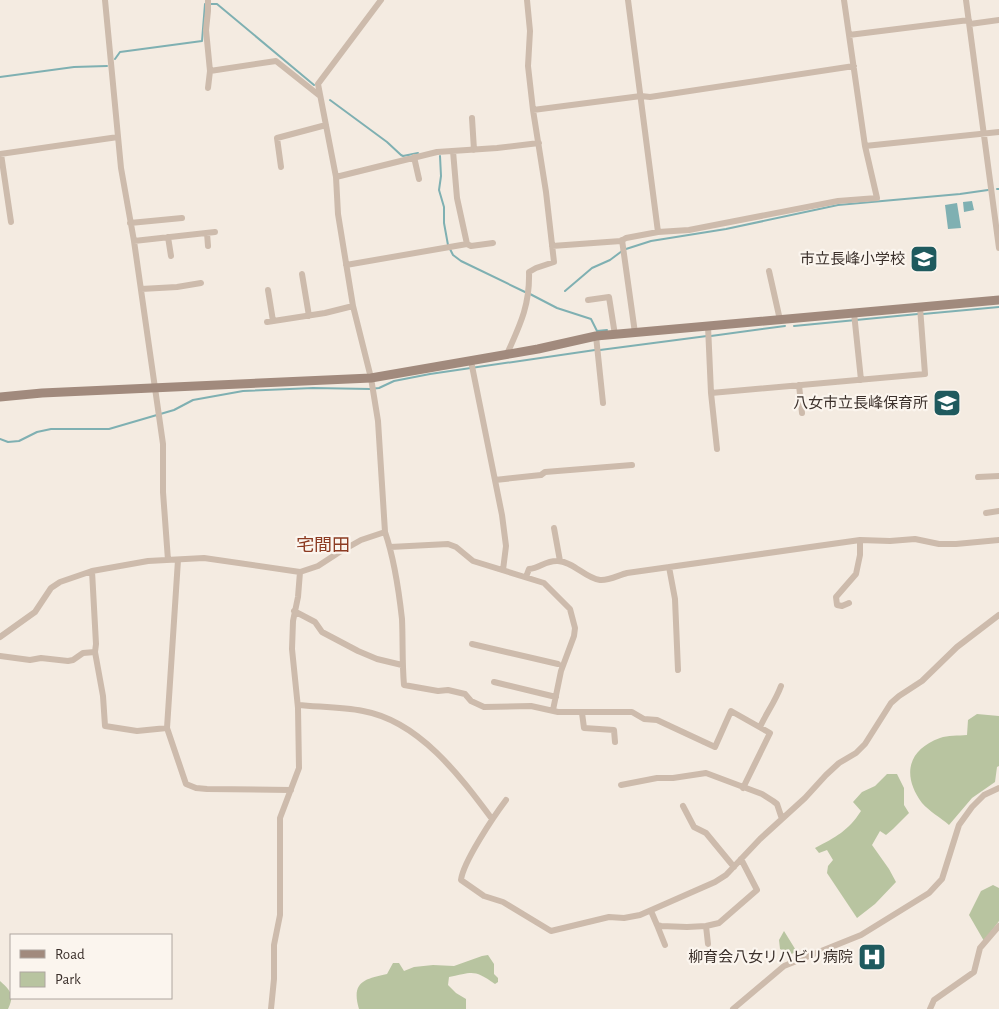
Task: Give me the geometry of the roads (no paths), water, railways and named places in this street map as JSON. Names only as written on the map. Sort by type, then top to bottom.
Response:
[{"type":"street","points":[[105,0],[125,201],[134,242],[163,444],[163,492],[168,560]]},
{"type":"street","points":[[208,0],[206,30],[210,71],[208,88]]},
{"type":"street","points":[[382,0],[318,84],[336,177],[338,214],[353,306],[374,393],[378,421],[385,532],[390,547],[402,619],[404,685],[465,694],[471,701],[484,707],[531,706],[558,712],[582,713],[632,712],[644,718],[657,720],[715,747],[731,711],[770,733],[744,788]]},
{"type":"street","points":[[507,354],[521,324],[530,292],[529,272],[554,262],[528,66],[530,32],[527,0]]},
{"type":"street","points":[[628,0],[658,232]]},
{"type":"street","points":[[552,246],[622,240],[658,232],[689,230],[838,201],[877,198],[865,146],[844,0]]},
{"type":"street","points":[[966,0],[999,248]]},
{"type":"street","points":[[849,35],[999,20]]},
{"type":"street","points":[[210,71],[276,61],[320,96]]},
{"type":"street","points":[[533,110],[641,96],[650,97],[854,66]]},
{"type":"street","points":[[472,118],[474,150]]},
{"type":"street","points":[[281,167],[277,138],[326,125]]},
{"type":"street","points":[[865,146],[999,132]]},
{"type":"street","points":[[11,222],[0,154],[118,137]]},
{"type":"street","points":[[336,177],[437,152],[474,150],[539,142]]},
{"type":"street","points":[[453,151],[457,198],[467,244]]},
{"type":"street","points":[[414,157],[419,179]]},
{"type":"street","points":[[130,223],[182,218]]},
{"type":"street","points":[[134,242],[215,232]]},
{"type":"street","points":[[207,233],[208,246]]},
{"type":"street","points":[[168,237],[171,256]]},
{"type":"street","points":[[622,240],[635,333]]},
{"type":"street","points":[[346,265],[467,244],[471,246],[494,242]]},
{"type":"street","points":[[769,271],[780,320]]},
{"type":"street","points":[[302,274],[309,316]]},
{"type":"street","points":[[141,289],[177,287],[201,283]]},
{"type":"street","points":[[267,295],[270,322],[353,306]]},
{"type":"street","points":[[588,300],[609,297],[615,335]]},
{"type":"street","points":[[0,397],[42,392],[372,381],[596,336],[999,300]]},
{"type":"street","points":[[711,393],[925,374],[920,307]]},
{"type":"street","points":[[854,313],[860,380]]},
{"type":"street","points":[[708,326],[711,393],[717,449]]},
{"type":"street","points":[[596,336],[603,402]]},
{"type":"street","points":[[471,361],[502,515],[506,546],[503,570]]},
{"type":"street","points":[[799,386],[802,412]]},
{"type":"street","points":[[495,480],[541,475],[545,472],[632,465]]},
{"type":"street","points":[[978,477],[999,476]]},
{"type":"street","points":[[986,513],[999,511]]},
{"type":"street","points":[[554,528],[560,561]]},
{"type":"street","points":[[0,637],[34,612],[51,588],[60,582],[92,571],[148,561],[204,558],[300,572],[318,566],[361,540],[385,532]]},
{"type":"street","points":[[526,577],[529,569],[538,568],[547,561],[560,561],[573,565],[591,577],[600,580],[626,573],[860,540],[890,541],[915,539],[939,544],[999,540]]},
{"type":"street","points":[[849,603],[842,606],[837,605],[836,597],[856,574],[860,555],[860,540]]},
{"type":"street","points":[[390,547],[448,544],[456,547],[473,561],[544,583],[560,598],[570,609],[575,628],[574,636],[561,670],[553,710]]},
{"type":"street","points":[[178,560],[166,728],[186,784],[196,788],[207,789],[291,790]]},
{"type":"street","points":[[669,567],[675,599],[678,670]]},
{"type":"street","points":[[92,571],[96,644],[94,652],[103,696],[105,726],[136,730],[166,728]]},
{"type":"street","points":[[271,1009],[274,979],[274,945],[280,915],[280,818],[298,768],[298,705],[292,649],[294,611],[298,597],[300,572]]},
{"type":"street","points":[[294,611],[314,622],[322,632],[358,651],[376,659],[402,665]]},
{"type":"street","points":[[506,800],[492,819],[464,869],[461,880],[484,896],[503,902],[552,931],[609,917],[624,918],[651,911],[715,882],[734,867],[805,799],[826,775],[865,744],[891,703],[922,681],[957,647],[999,615]]},
{"type":"street","points":[[472,644],[558,664]]},
{"type":"street","points":[[0,656],[30,660],[41,658],[68,661],[83,653],[94,652]]},
{"type":"street","points":[[494,682],[556,697]]},
{"type":"street","points":[[760,727],[774,704],[781,686]]},
{"type":"street","points":[[298,705],[363,711],[393,720],[439,753],[492,819]]},
{"type":"street","points":[[582,713],[584,728],[614,730],[615,742]]},
{"type":"street","points":[[621,785],[657,778],[673,778],[706,773],[762,794],[777,804],[782,819]]},
{"type":"street","points":[[733,1009],[784,966],[861,935],[929,893],[942,879],[959,824],[984,795],[999,788]]},
{"type":"street","points":[[683,806],[694,827],[706,832],[734,867]]},
{"type":"street","points":[[657,925],[687,927],[718,923],[757,890],[741,859]]},
{"type":"street","points":[[651,911],[665,945]]},
{"type":"street","points":[[706,926],[708,944]]},
{"type":"street","points":[[930,1009],[934,1000],[974,972],[980,948],[999,926]]},
{"type":"street","points":[[566,928],[567,937]]},
{"type":"water","points":[[972,201],[974,210],[964,212],[963,202]]},
{"type":"water","points":[[957,203],[961,228],[948,229],[945,205]]},
{"type":"waterway","points":[[115,59],[120,52],[202,41],[205,4]]},
{"type":"waterway","points":[[211,4],[217,4],[314,85]]},
{"type":"waterway","points":[[0,77],[74,67],[107,66]]},
{"type":"waterway","points":[[330,100],[387,142],[401,155],[418,153]]},
{"type":"waterway","points":[[440,156],[441,176],[439,190],[444,207],[444,223],[448,245]]},
{"type":"waterway","points":[[626,249],[651,241],[726,229],[838,205],[988,190]]},
{"type":"waterway","points":[[450,249],[453,255],[461,261],[525,292]]},
{"type":"waterway","points":[[565,291],[592,268],[610,260],[622,251]]},
{"type":"waterway","points":[[530,294],[557,308],[591,319],[597,331],[607,330]]},
{"type":"waterway","points":[[923,314],[999,307]]},
{"type":"waterway","points":[[794,326],[918,314]]},
{"type":"waterway","points":[[711,336],[785,326]]},
{"type":"waterway","points":[[600,350],[707,336]]},
{"type":"waterway","points":[[0,439],[8,442],[19,441],[37,432],[51,429],[109,429],[174,410],[193,400],[243,391],[379,388],[394,381],[430,374],[595,350]]},
{"type":"place","name":"市立長峰小学校","points":[[924,259]]},
{"type":"place","name":"八女市立長峰保育所","points":[[947,403]]},
{"type":"place","name":"柳育会八女リハビリ病院","points":[[872,957]]},
{"type":"district","name":"宅間田","points":[[323,546]]}]
